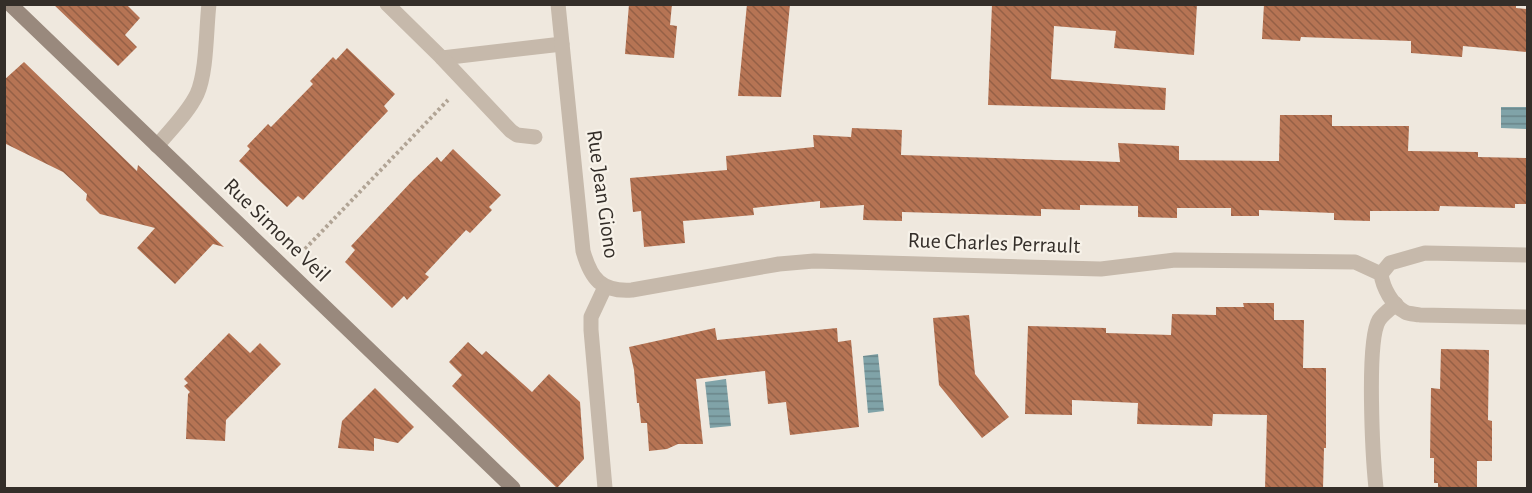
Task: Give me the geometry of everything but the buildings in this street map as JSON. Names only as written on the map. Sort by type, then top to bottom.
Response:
[{"type":"main road","name":"Rue Simone Veil","points":[[10,4],[513,489]]},
{"type":"street","points":[[157,146],[198,92],[202,76],[209,4]]},
{"type":"street","points":[[387,4],[511,131],[517,135],[535,137]]},
{"type":"street","name":"Rue Jean Giono","points":[[558,4],[583,251],[587,266],[594,278],[605,287],[596,304],[591,324],[605,489]]},
{"type":"street","points":[[442,58],[562,44]]},
{"type":"street","points":[[1527,255],[1425,253],[1390,263],[1381,274],[1383,287],[1405,312],[1420,315],[1527,317]]},
{"type":"street","name":"Rue Charles Perrault","points":[[605,287],[632,290],[779,264],[814,261],[1101,269],[1175,260],[1355,261],[1381,274]]},
{"type":"street","points":[[1376,489],[1372,429],[1373,336],[1378,321],[1396,304]]},
{"type":"path","points":[[305,249],[465,82]]},
{"type":"water","points":[[1501,107],[1527,107],[1527,129],[1501,128]]},
{"type":"water","points":[[878,354],[884,411],[868,413],[863,356]]},
{"type":"water","points":[[726,379],[731,426],[710,428],[705,382]]}]
